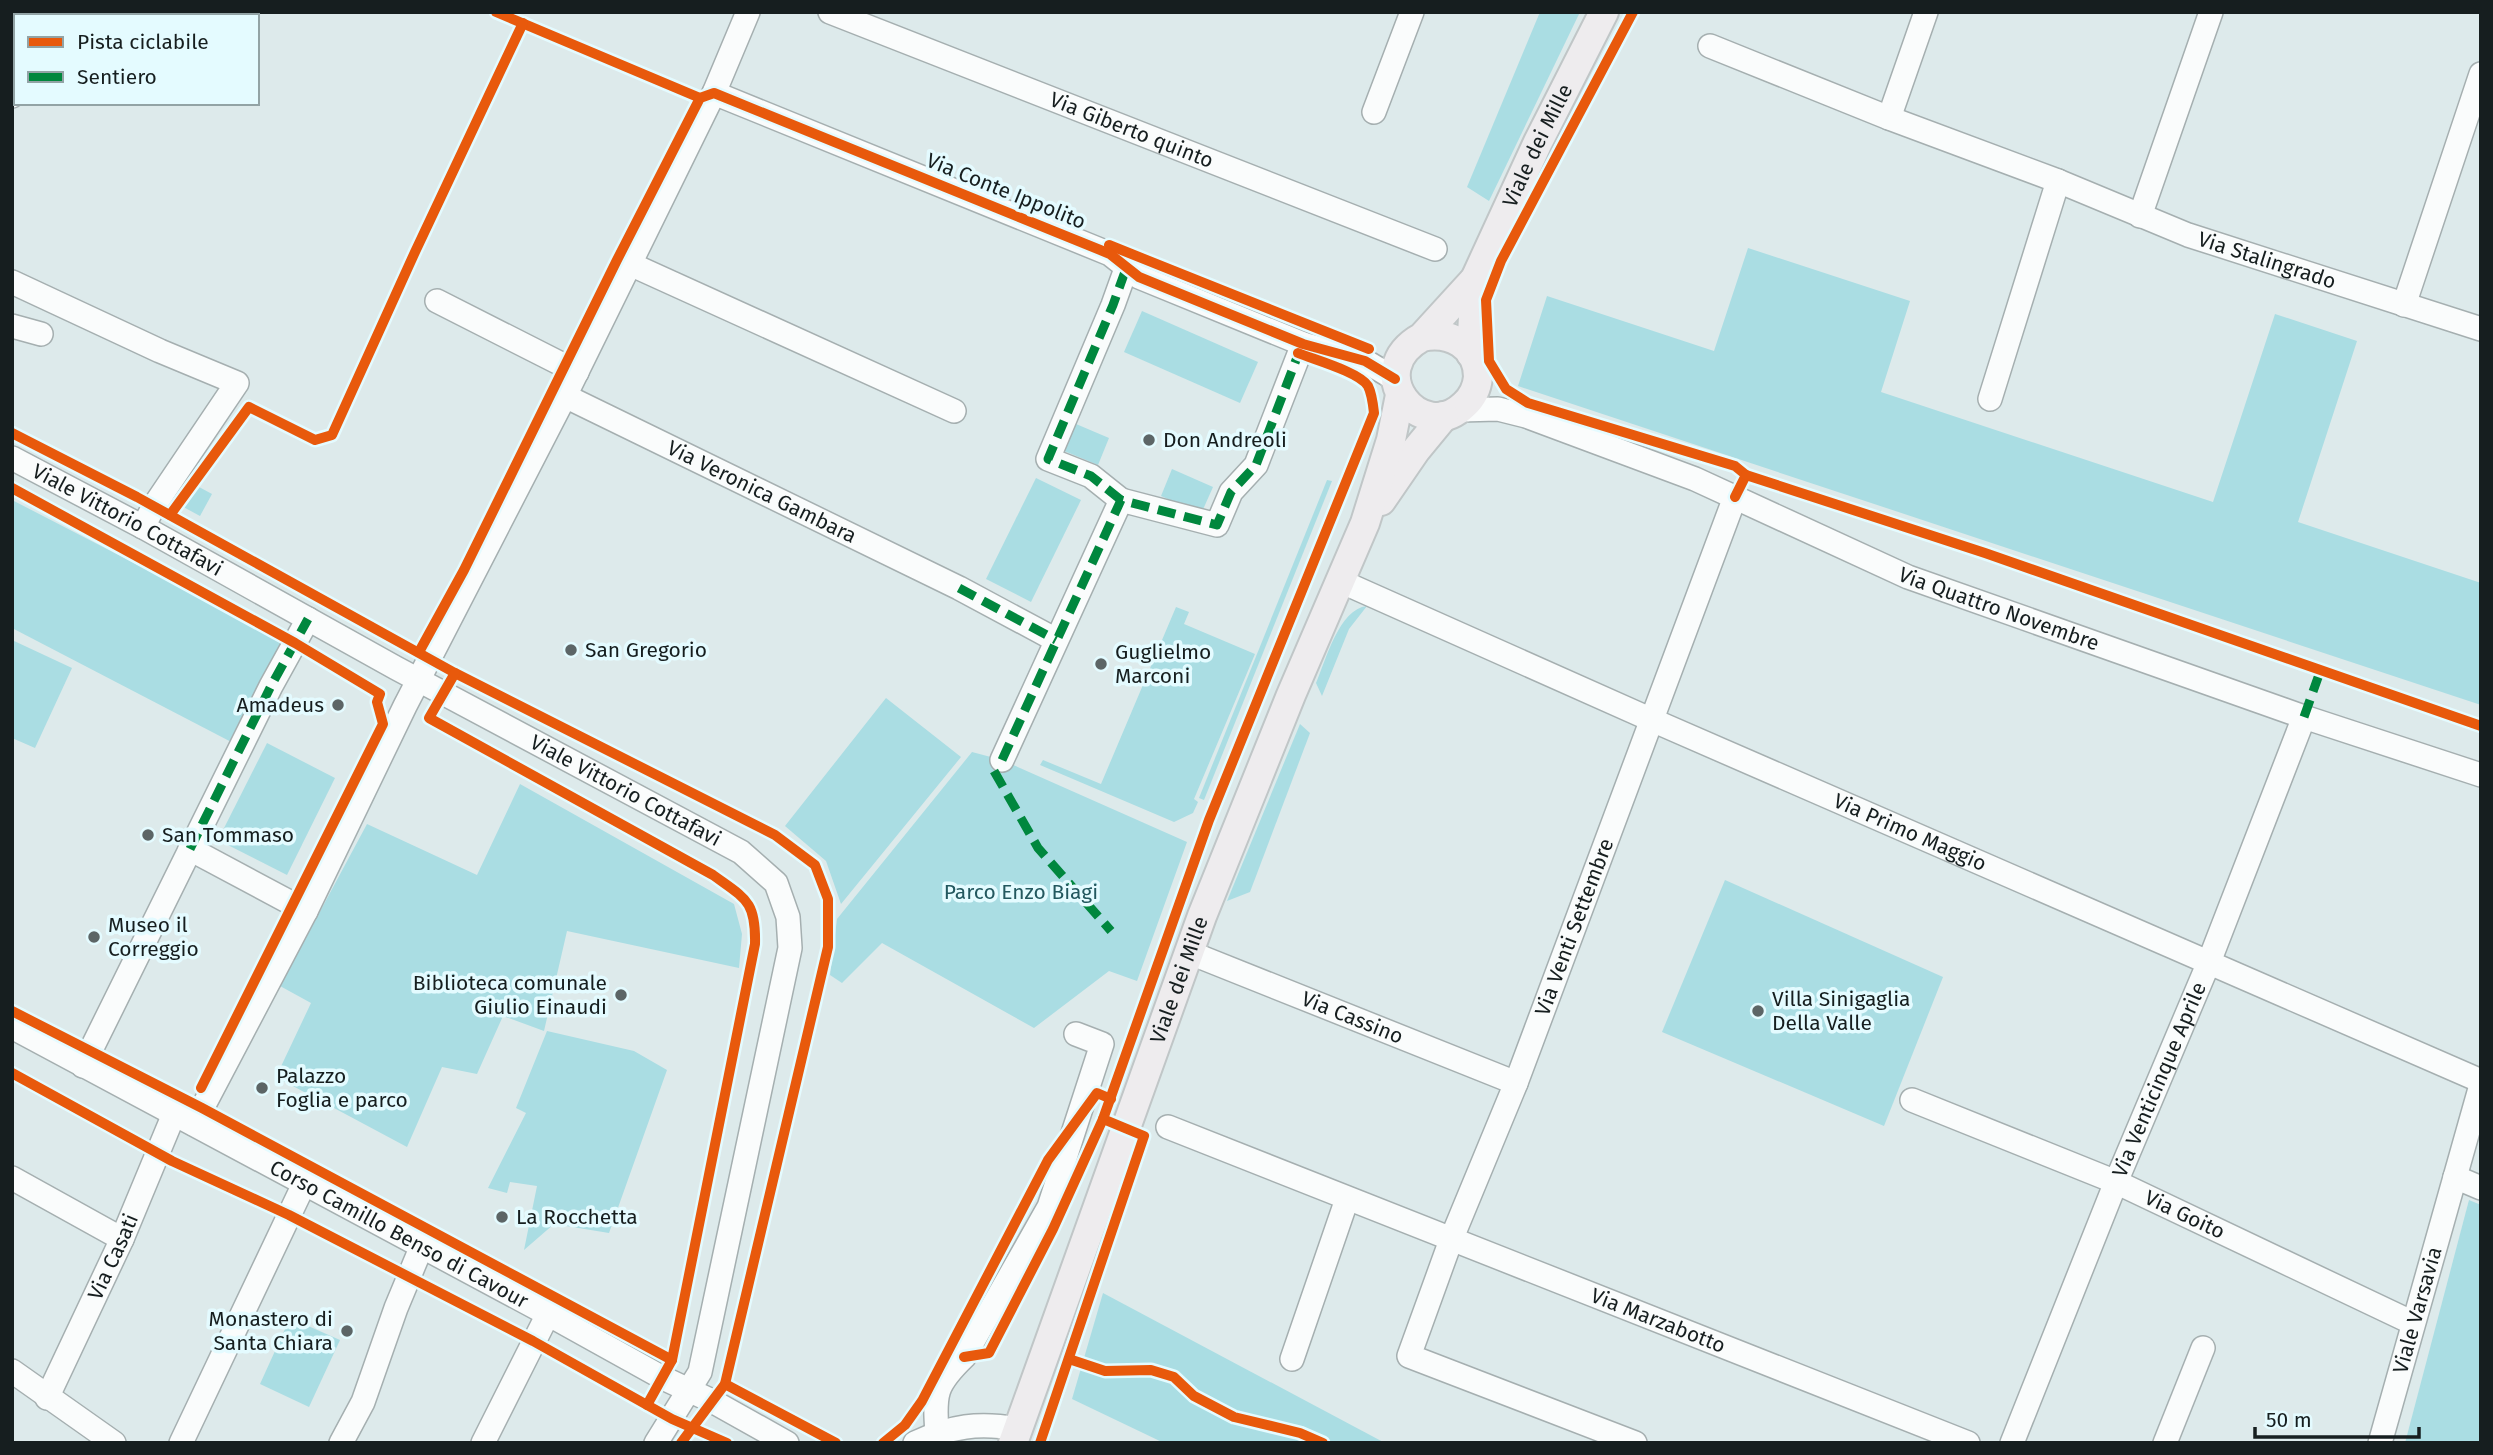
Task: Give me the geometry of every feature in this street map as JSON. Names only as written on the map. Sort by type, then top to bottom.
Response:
[{"type":"main road","name":"Viale dei Mille","points":[[1015,1436],[1188,952],[1262,765],[1365,523],[1391,440],[1398,387],[1397,364],[1410,343],[1422,337],[1475,279],[1533,154],[1604,12]]},
{"type":"main road","name":"Viale dei Mille","points":[[1365,523],[1416,450],[1475,390],[1471,315],[1475,279]]},
{"type":"main road","points":[[1422,337],[1436,334],[1450,336],[1462,343],[1474,365]]},
{"type":"main road","points":[[1398,387],[1408,406],[1419,413],[1431,416],[1452,413]]},
{"type":"street","points":[[419,680],[577,372],[714,93],[748,12]]},
{"type":"street","name":"Via Giberto quinto","points":[[830,12],[1435,249]]},
{"type":"street","points":[[1374,112],[1412,12]]},
{"type":"street","points":[[1889,118],[1926,12]]},
{"type":"street","points":[[2140,216],[2211,12]]},
{"type":"street","name":"Via Stalingrado","points":[[1710,46],[1889,118],[2058,181],[2188,235],[2481,329]]},
{"type":"street","points":[[2404,305],[2481,74]]},
{"type":"street","name":"Via Conte Ippolito","points":[[714,93],[1110,254],[1139,277],[1303,344],[1365,361],[1398,387]]},
{"type":"street","points":[[1990,399],[2058,181]]},
{"type":"street","points":[[630,264],[954,411]]},
{"type":"street","points":[[1127,266],[1048,459],[1091,476],[1121,500],[1217,526],[1231,492],[1256,465],[1303,344]]},
{"type":"street","points":[[12,282],[160,351],[237,383],[154,506],[143,527]]},
{"type":"street","points":[[437,301],[577,372]]},
{"type":"street","points":[[12,326],[41,334]]},
{"type":"street","name":"Via Quattro Novembre","points":[[1474,365],[1502,401],[1526,415]]},
{"type":"street","name":"Via Veronica Gambara","points":[[565,396],[959,588],[1056,640]]},
{"type":"street","name":"Via Quattro Novembre","points":[[1452,413],[1498,409],[1526,415],[1695,478],[1909,577],[2304,717],[2481,775]]},
{"type":"street","name":"Viale Vittorio Cottafavi","points":[[12,458],[741,852],[776,883],[788,916],[790,948],[700,1371],[656,1443]]},
{"type":"street","name":"Via Venti Settembre","points":[[1635,1443],[1409,1356],[1451,1240],[1516,1083],[1735,497]]},
{"type":"street","points":[[1002,760],[1121,500]]},
{"type":"street","name":"Via Primo Maggio","points":[[1340,581],[2481,1083]]},
{"type":"street","points":[[83,1066],[271,686],[308,619]]},
{"type":"street","name":"Via Casati","points":[[47,1398],[122,1239],[184,1119],[306,911],[419,680]]},
{"type":"street","name":"Via Venticinque Aprile","points":[[2012,1443],[2116,1182],[2209,962],[2304,717]]},
{"type":"street","points":[[190,849],[306,911]]},
{"type":"street","name":"Via Cassino","points":[[1188,952],[1516,1083]]},
{"type":"street","name":"Corso Camillo Benso di Cavour","points":[[12,1027],[787,1443]]},
{"type":"street","points":[[937,1433],[934,1400],[947,1373],[964,1357],[1049,1208],[1102,1044],[1076,1034]]},
{"type":"street","name":"Viale Varsavia","points":[[2380,1443],[2481,1083]]},
{"type":"street","name":"Via Goito","points":[[1912,1100],[2116,1182],[2413,1323]]},
{"type":"street","name":"Via Marzabotto","points":[[1168,1126],[1968,1443]]},
{"type":"street","points":[[2455,1177],[2481,1188]]},
{"type":"street","points":[[12,1178],[122,1239]]},
{"type":"street","points":[[181,1443],[304,1184]]},
{"type":"street","points":[[1292,1359],[1347,1199]]},
{"type":"street","points":[[341,1443],[363,1402],[396,1308],[421,1248]]},
{"type":"street","points":[[483,1443],[548,1314]]},
{"type":"street","points":[[2165,1443],[2203,1348]]},
{"type":"street","points":[[12,1371],[114,1443]]},
{"type":"street","points":[[915,1443],[937,1433],[971,1424],[995,1425],[1015,1436]]},
{"type":"green space","points":[[1540,12],[1580,12],[1489,201],[1467,187]]},
{"type":"green space","points":[[1748,248],[1910,301],[1881,392],[2213,502],[2275,314],[2357,341],[2298,522],[2481,583],[2481,705],[1518,386],[1547,296],[1714,351]]},
{"type":"green space","points":[[1142,311],[1258,362],[1240,403],[1124,352]]},
{"type":"green space","points":[[1069,421],[1109,438],[1098,465],[1057,448]]},
{"type":"green space","points":[[1172,469],[1213,487],[1201,514],[1161,496]]},
{"type":"green space","points":[[1036,478],[1081,500],[1031,602],[986,579]]},
{"type":"green space","points":[[1327,480],[1332,481],[1204,800],[1199,798]]},
{"type":"green space","points":[[188,481],[212,494],[200,516],[176,503]]},
{"type":"green space","points":[[14,501],[291,644],[239,746],[12,628]]},
{"type":"green space","points":[[1367,606],[1349,629],[1322,696],[1316,683],[1335,637],[1349,616],[1357,609]]},
{"type":"green space","points":[[1176,607],[1189,612],[1184,624],[1255,654],[1194,799],[1198,802],[1193,813],[1174,822],[1040,765],[1043,760],[1101,784]]},
{"type":"green space","points":[[12,640],[72,668],[35,748],[12,738]]},
{"type":"green space","points":[[886,698],[961,757],[841,904],[826,861],[785,826]]},
{"type":"green space","points":[[1300,724],[1310,733],[1250,892],[1227,901]]},
{"type":"green space","points":[[267,743],[335,778],[287,875],[218,840]]},
{"type":"green space","name":"Parco Enzo Biagi","points":[[972,752],[1002,760],[1187,842],[1137,981],[1109,971],[1034,1028],[882,943],[842,983],[830,975],[837,919]]},
{"type":"green space","points":[[520,784],[734,904],[742,934],[739,968],[567,931],[544,1031],[503,1016],[477,1074],[442,1067],[407,1147],[276,1077],[311,1003],[280,986],[367,824],[477,875]]},
{"type":"green space","points":[[1725,880],[1943,977],[1884,1126],[1662,1032]]},
{"type":"green space","points":[[547,1031],[634,1051],[667,1070],[609,1233],[554,1224],[524,1250],[537,1186],[510,1182],[507,1193],[488,1188],[526,1113],[516,1108]]},
{"type":"green space","points":[[2469,1200],[2481,1205],[2481,1443],[2405,1443]]},
{"type":"green space","points":[[1103,1293],[1385,1443],[1164,1443],[1072,1399]]},
{"type":"green space","points":[[290,1318],[340,1340],[309,1407],[260,1384]]},
{"type":"marked path","points":[[1121,500],[1091,476],[1048,459],[1127,266]]},
{"type":"marked path","points":[[1002,760],[1121,500],[1217,525],[1231,492],[1256,465],[1301,347]]},
{"type":"marked path","points":[[959,588],[1056,640]]},
{"type":"marked path","points":[[190,849],[271,686],[308,619]]},
{"type":"marked path","points":[[2304,717],[2321,669]]},
{"type":"marked path","points":[[994,771],[1038,848],[1111,931]]},
{"type":"cycle path","points":[[496,12],[700,98]]},
{"type":"cycle path","points":[[1633,12],[1501,261],[1486,300],[1489,361],[1506,389],[1528,403],[1735,466],[1746,475],[1735,497]]},
{"type":"cycle path","points":[[170,515],[249,407],[315,440],[332,435],[523,23]]},
{"type":"cycle path","points":[[419,652],[464,570],[700,98],[714,93],[1110,254],[1139,277],[1303,344],[1365,361],[1395,379]]},
{"type":"cycle path","points":[[1109,245],[1369,349]]},
{"type":"cycle path","points":[[964,1357],[989,1353],[1053,1229],[1103,1119],[1209,820],[1374,413],[1368,386],[1363,381],[1346,371],[1298,353]]},
{"type":"cycle path","points":[[12,433],[137,497],[455,673],[775,835],[815,865],[828,899],[828,947],[725,1384],[681,1443]]},
{"type":"cycle path","points":[[1746,475],[1985,553],[2481,726]]},
{"type":"cycle path","points":[[12,488],[295,643],[380,694],[377,702],[383,724],[201,1088]]},
{"type":"cycle path","points":[[455,673],[429,718],[713,875],[747,902],[754,918],[755,944],[672,1360],[647,1405]]},
{"type":"cycle path","points":[[12,1011],[202,1108],[672,1360]]},
{"type":"cycle path","points":[[12,1073],[172,1161],[289,1215],[533,1341],[672,1419],[727,1443]]},
{"type":"cycle path","points":[[883,1443],[905,1425],[922,1401],[1048,1160],[1097,1093],[1111,1099]]},
{"type":"cycle path","points":[[1040,1443],[1144,1136],[1103,1119]]},
{"type":"cycle path","points":[[1069,1359],[1105,1371],[1151,1370],[1174,1377],[1194,1396],[1234,1417],[1300,1433],[1323,1443]]},
{"type":"cycle path","points":[[725,1384],[836,1443]]},
{"type":"place","name":"Don Andreoli","points":[[1149,440]]},
{"type":"place","name":"San Gregorio","points":[[571,650]]},
{"type":"place","name":"Guglielmo Marconi","points":[[1101,664]]},
{"type":"place","name":"Amadeus","points":[[338,705]]},
{"type":"place","name":"San Tommaso","points":[[148,835]]},
{"type":"place","name":"Museo il Correggio","points":[[94,937]]},
{"type":"place","name":"Biblioteca comunale Giulio Einaudi","points":[[621,995]]},
{"type":"place","name":"Villa Sinigaglia Della Valle","points":[[1758,1011]]},
{"type":"place","name":"Palazzo Foglia e parco","points":[[262,1088]]},
{"type":"place","name":"La Rocchetta","points":[[502,1217]]},
{"type":"place","name":"Monastero di Santa Chiara","points":[[347,1331]]}]
